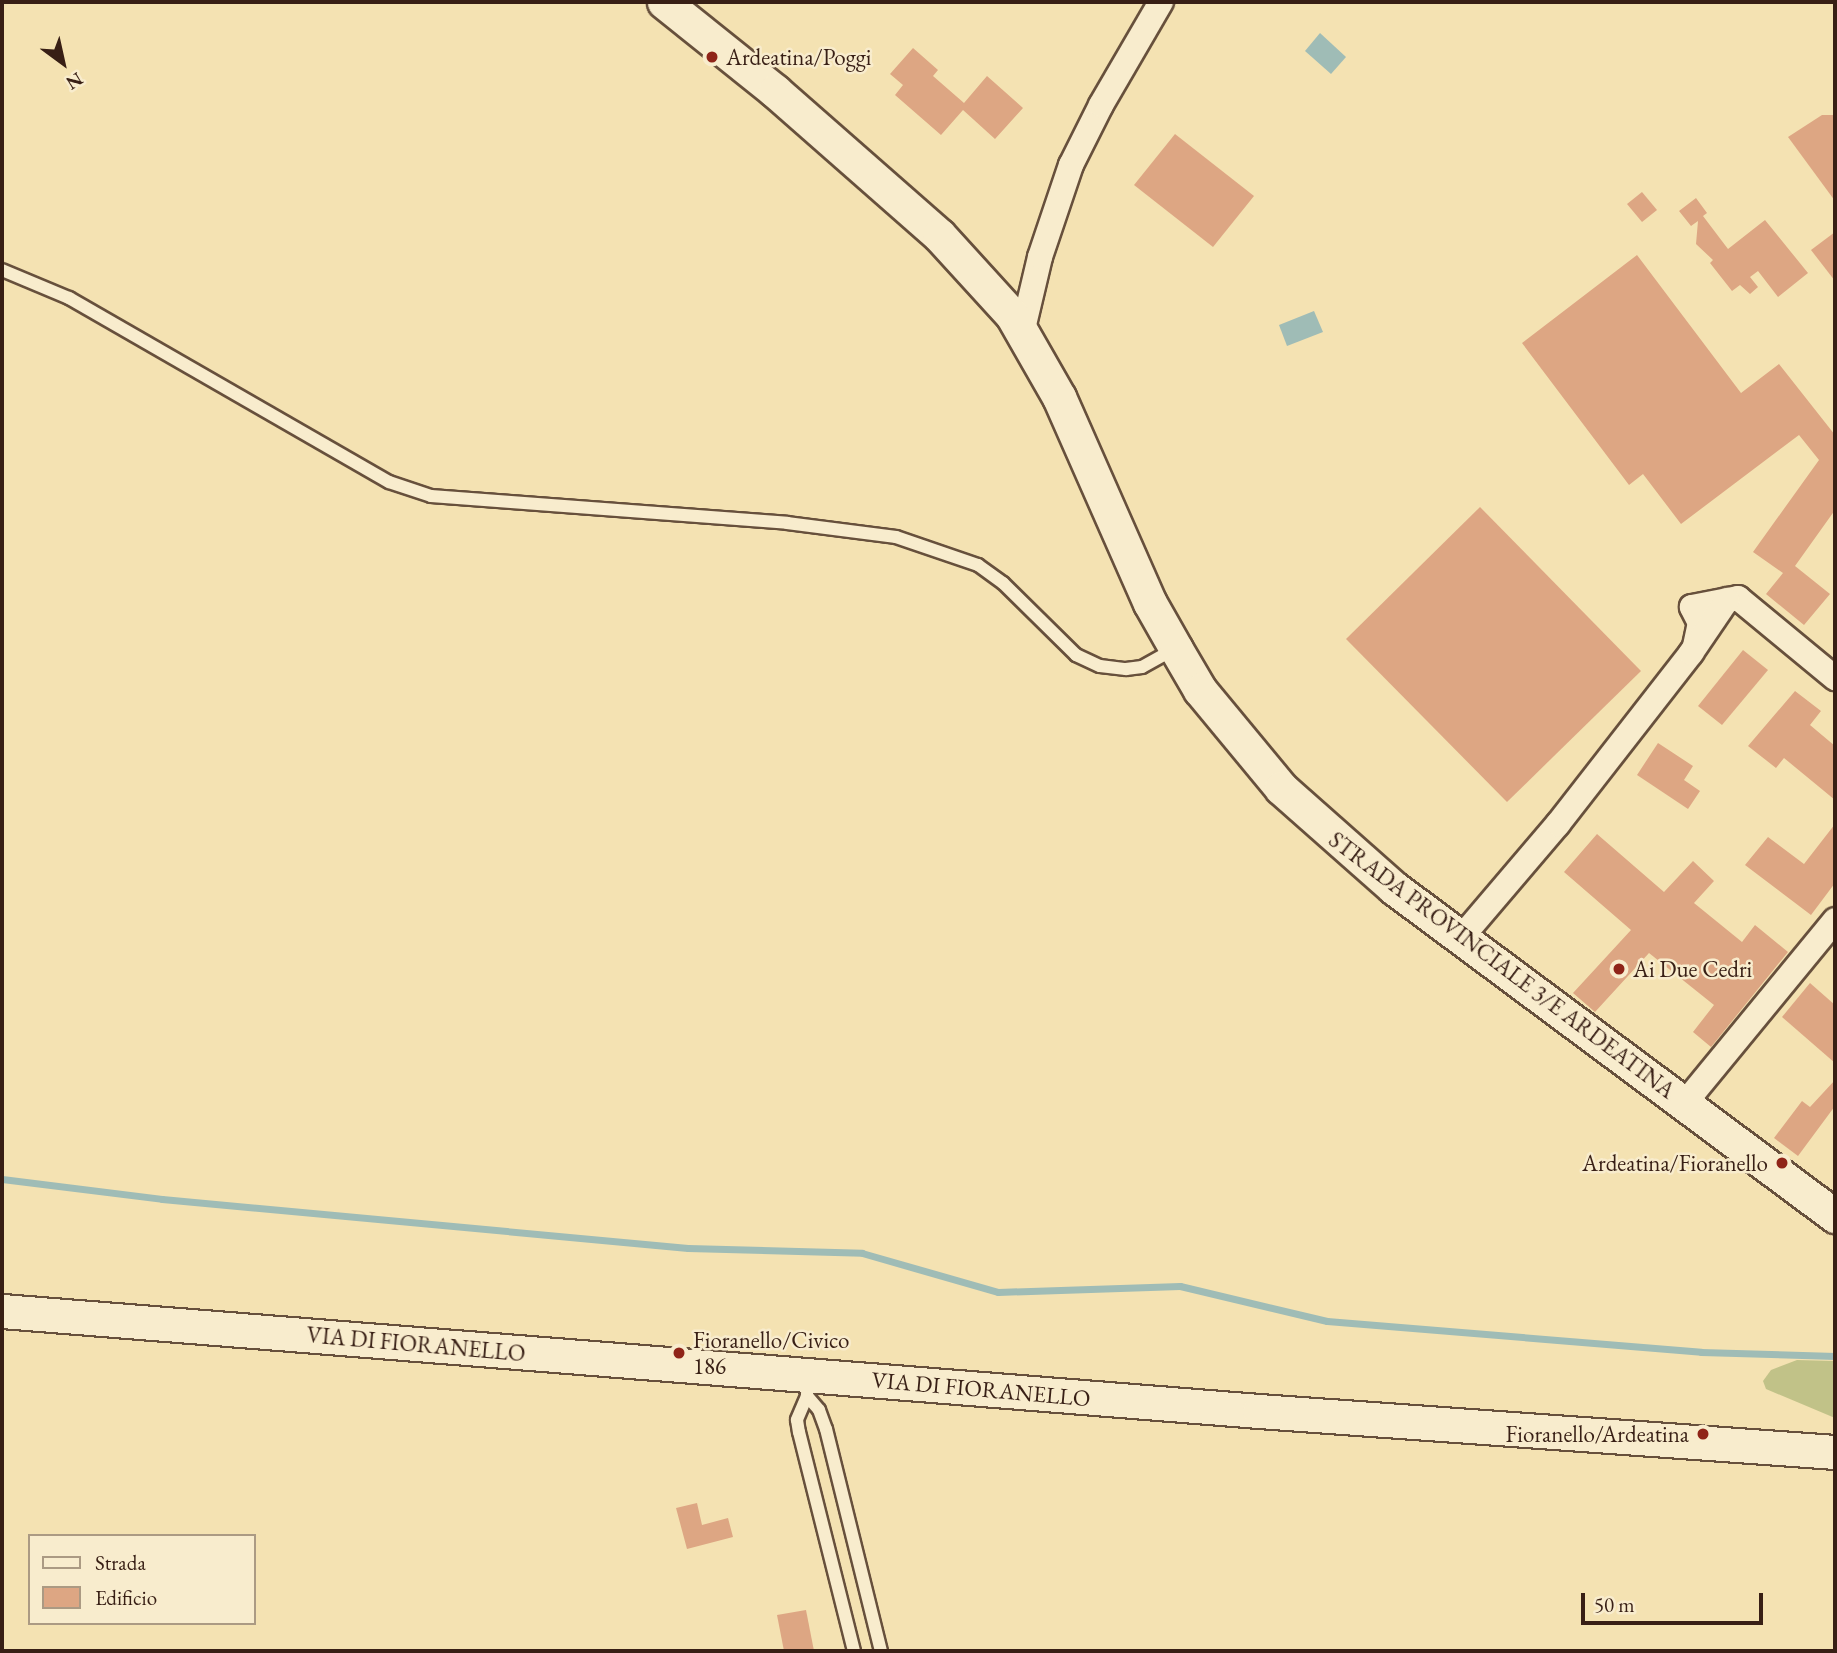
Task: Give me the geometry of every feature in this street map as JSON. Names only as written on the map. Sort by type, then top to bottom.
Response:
[{"type":"street","name":"STRADA PROVINCIALE 3/E ARDEATINA","points":[[664,2],[775,91],[939,235],[980,277],[1023,329],[1059,397],[1150,603],[1200,690],[1281,788],[1384,880],[1460,939],[1835,1216]]},
{"type":"street","points":[[1023,329],[1040,257],[1071,165],[1101,105],[1161,2]]},
{"type":"street","points":[[1460,939],[1558,824],[1695,647],[1700,623],[1692,607],[1738,598],[1835,678]]},
{"type":"street","points":[[1684,1104],[1835,920]]},
{"type":"street","name":"VIA DI FIORANELLO","points":[[2,1311],[808,1385],[1835,1452]]},
{"type":"lane","points":[[2,270],[69,298],[388,482],[430,496],[787,523],[897,537],[978,565],[1003,583],[1076,655],[1100,666],[1126,669],[1142,667],[1176,649]]},
{"type":"lane","points":[[808,1385],[797,1420],[799,1433],[854,1651]]},
{"type":"lane","points":[[808,1385],[827,1429],[881,1651]]},
{"type":"green space","points":[[1797,1360],[1835,1361],[1835,1418],[1766,1389],[1763,1381],[1771,1370]]},
{"type":"water","points":[[1320,33],[1346,57],[1331,74],[1305,51]]},
{"type":"water","points":[[1314,311],[1323,332],[1287,346],[1279,325]]},
{"type":"building","points":[[913,48],[938,70],[933,76],[964,103],[987,76],[1023,108],[995,139],[963,110],[941,135],[895,95],[903,85],[890,74]]},
{"type":"building","points":[[1822,115],[1835,115],[1835,201],[1788,137]]},
{"type":"building","points":[[1175,134],[1254,196],[1213,247],[1134,185]]},
{"type":"building","points":[[1642,192],[1657,210],[1642,222],[1627,204]]},
{"type":"building","points":[[1696,198],[1707,213],[1703,216],[1728,249],[1765,220],[1808,273],[1778,297],[1758,271],[1750,277],[1758,287],[1750,294],[1740,285],[1732,291],[1710,263],[1713,260],[1696,244],[1698,221],[1691,226],[1679,211]]},
{"type":"building","points":[[1835,232],[1835,281],[1811,250]]},
{"type":"building","points":[[1637,255],[1741,393],[1779,364],[1835,435],[1835,510],[1795,566],[1830,594],[1804,625],[1766,594],[1783,573],[1753,552],[1819,460],[1799,435],[1681,524],[1643,474],[1629,485],[1522,343]]},
{"type":"building","points":[[1480,507],[1641,671],[1507,802],[1346,639]]},
{"type":"building","points":[[1743,650],[1768,670],[1722,725],[1698,706]]},
{"type":"building","points":[[1795,691],[1821,711],[1810,725],[1835,746],[1835,800],[1784,758],[1776,768],[1748,746]]},
{"type":"building","points":[[1658,743],[1693,766],[1684,780],[1700,791],[1688,809],[1637,775]]},
{"type":"building","points":[[1835,824],[1835,883],[1811,915],[1745,865],[1768,837],[1804,864]]},
{"type":"building","points":[[1597,834],[1664,892],[1693,861],[1714,881],[1694,903],[1742,942],[1755,925],[1788,952],[1711,1047],[1693,1032],[1714,1005],[1649,953],[1595,1012],[1573,993],[1631,930],[1564,872]]},
{"type":"building","points":[[1810,983],[1835,1005],[1835,1063],[1782,1017]]},
{"type":"building","points":[[1835,1080],[1835,1106],[1798,1156],[1774,1138],[1802,1101],[1810,1107]]},
{"type":"building","points":[[697,1503],[702,1525],[728,1518],[733,1537],[687,1549],[676,1508]]},
{"type":"building","points":[[806,1610],[814,1651],[784,1651],[777,1615]]},
{"type":"waterway","points":[[2,1179],[162,1199],[688,1248],[862,1253],[998,1292],[1180,1286],[1327,1321],[1701,1352],[1835,1356]]},
{"type":"place","name":"Ardeatina/Poggi","points":[[712,57]]},
{"type":"place","name":"Ai Due Cedri","points":[[1619,969]]},
{"type":"place","name":"Ardeatina/Fioranello","points":[[1782,1163]]},
{"type":"place","name":"Fioranello/Civico 186","points":[[679,1353]]},
{"type":"place","name":"Fioranello/Ardeatina","points":[[1703,1434]]}]
